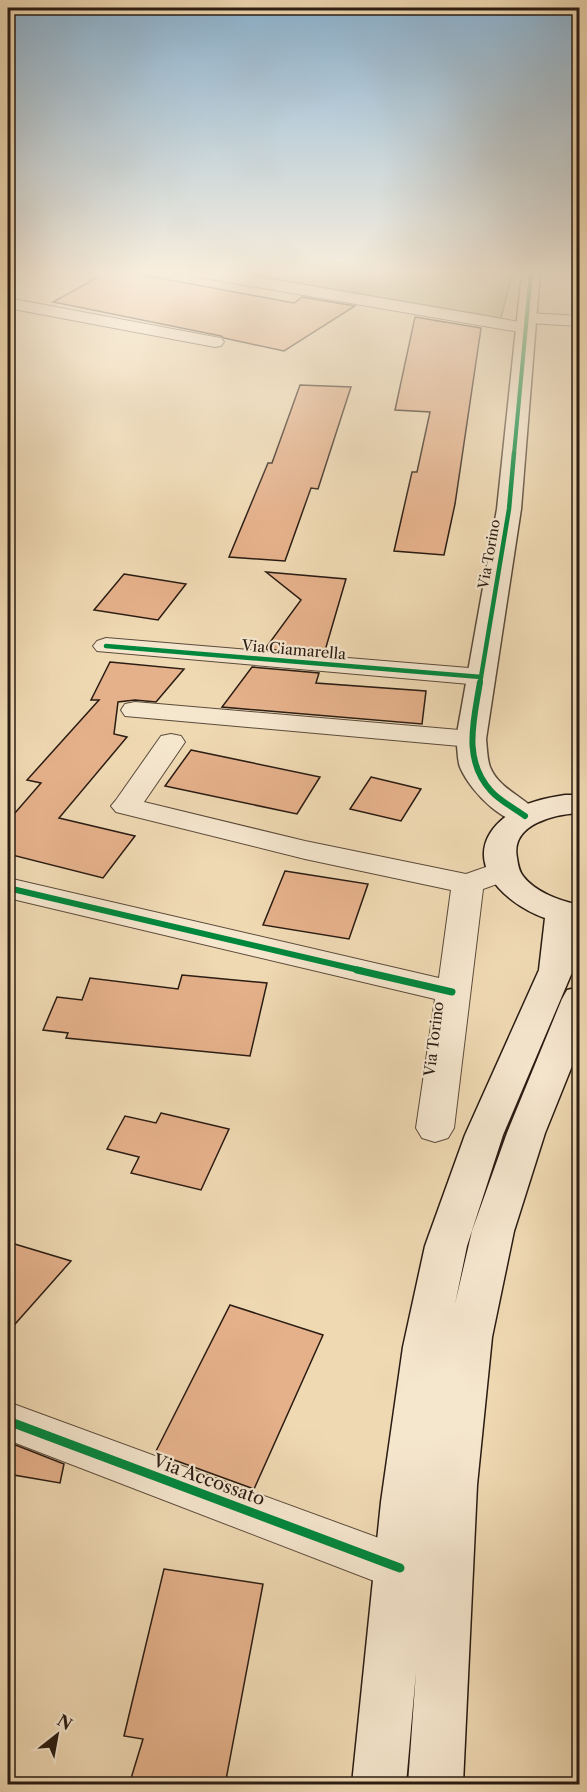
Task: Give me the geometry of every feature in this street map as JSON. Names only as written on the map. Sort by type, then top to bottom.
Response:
[{"type":"main road","name":"Via Torino","points":[[522,356],[509,508],[471,739],[475,768],[492,792],[525,816]]},
{"type":"main road","points":[[379,1785],[405,1502],[425,1347],[446,1246],[484,1136],[556,970],[571,915],[525,895],[503,871],[499,850],[507,831],[525,816],[547,807],[579,804]]},
{"type":"main road","points":[[435,1785],[453,1485],[470,1337],[493,1231],[526,1133],[579,999]]},
{"type":"street","name":"Via Ciamarella","points":[[106,646],[481,677]]},
{"type":"street","points":[[135,710],[471,739]]},
{"type":"street","points":[[171,742],[126,806],[305,850],[468,884],[503,871]]},
{"type":"street","name":"Via Torino","points":[[435,1128],[468,884]]},
{"type":"street","points":[[8,888],[452,992]]},
{"type":"street","name":"Via Accossato","points":[[8,1421],[400,1568]]},
{"type":"building","points":[[407,356],[477,356],[455,504],[444,555],[394,551],[412,472],[417,472],[430,412],[395,410]]},
{"type":"building","points":[[300,385],[351,387],[318,489],[311,488],[285,561],[229,557],[268,463],[272,463]]},
{"type":"building","points":[[266,572],[346,579],[324,654],[265,649],[301,600]]},
{"type":"building","points":[[124,574],[186,584],[158,620],[94,610]]},
{"type":"building","points":[[110,662],[184,669],[156,702],[135,700],[118,702],[114,734],[127,737],[59,818],[135,836],[103,878],[8,854],[8,821],[41,783],[27,780],[99,700],[91,700]]},
{"type":"building","points":[[252,667],[319,673],[316,683],[426,691],[422,724],[222,707]]},
{"type":"building","points":[[191,750],[320,777],[297,814],[165,786]]},
{"type":"building","points":[[371,777],[421,789],[401,821],[350,809]]},
{"type":"building","points":[[285,871],[368,884],[349,939],[263,925]]},
{"type":"building","points":[[182,975],[267,983],[250,1056],[66,1038],[68,1033],[43,1030],[57,997],[82,1000],[90,978],[178,989]]},
{"type":"building","points":[[161,1113],[229,1129],[201,1190],[131,1173],[139,1157],[107,1149],[125,1116],[156,1123]]},
{"type":"building","points":[[8,1242],[71,1261],[8,1332]]},
{"type":"building","points":[[230,1305],[323,1335],[254,1489],[155,1453]]},
{"type":"building","points":[[8,1442],[64,1464],[60,1483],[8,1474]]},
{"type":"building","points":[[164,1569],[263,1584],[225,1785],[129,1785],[143,1739],[124,1736]]},
{"type":"cycle path","points":[[523,356],[509,509],[471,739],[475,767],[492,792],[525,816]]},
{"type":"cycle path","points":[[106,646],[481,677]]},
{"type":"cycle path","points":[[8,888],[452,992]]},
{"type":"cycle path","points":[[8,1421],[400,1568]]}]
